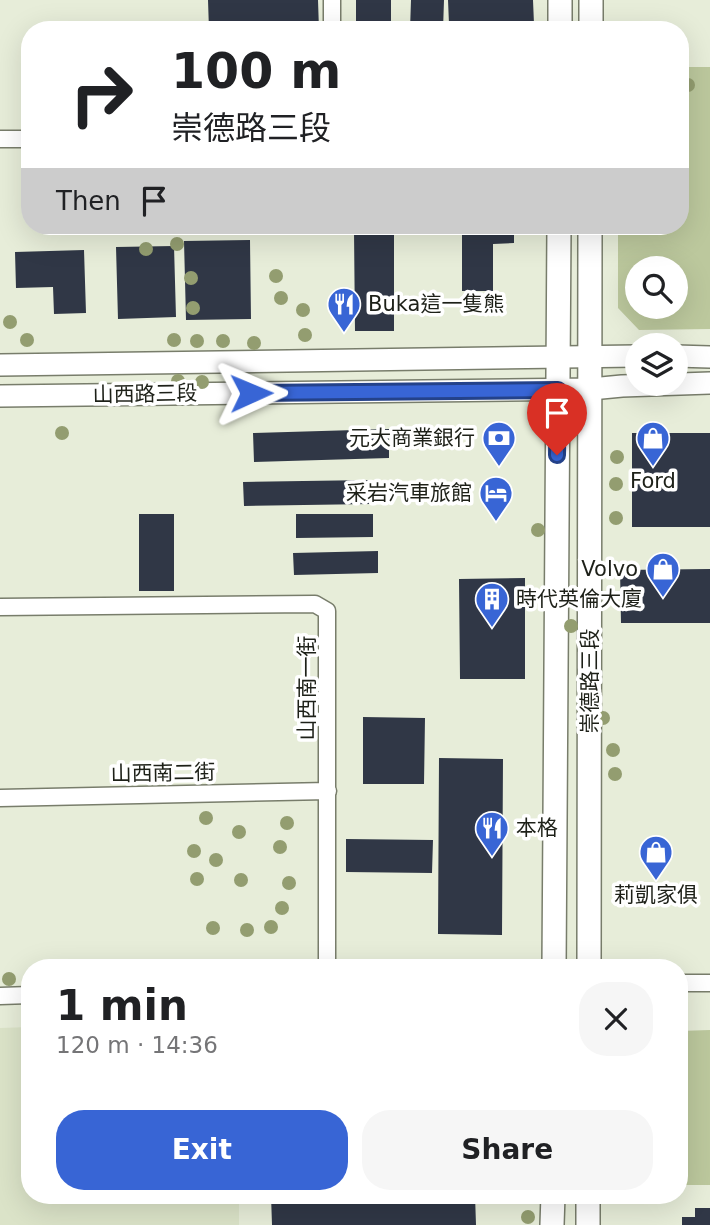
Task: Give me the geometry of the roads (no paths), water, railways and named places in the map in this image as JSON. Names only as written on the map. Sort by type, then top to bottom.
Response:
[{"type":"main road","points":[[560,0],[560,21]]},
{"type":"main road","points":[[591,0],[591,21]]},
{"type":"main road","name":"崇德路三段","points":[[554,959],[559,235]]},
{"type":"main road","name":"崇德路三段","points":[[589,959],[590,235]]},
{"type":"main road","points":[[552,1225],[553,1204]]},
{"type":"main road","points":[[588,1204],[588,1225]]},
{"type":"street","points":[[332,0],[332,21]]},
{"type":"street","points":[[0,139],[21,139]]},
{"type":"street","name":"山西路三段","points":[[0,365],[625,356]]},
{"type":"street","points":[[688,356],[710,357]]},
{"type":"street","name":"山西路三段","points":[[0,396],[558,390],[710,383]]},
{"type":"street","name":"山西南一街","points":[[0,607],[315,604],[327,611],[327,959]]},
{"type":"street","name":"山西南二街","points":[[0,798],[328,791]]},
{"type":"street","points":[[688,984],[710,983]]},
{"type":"street","points":[[0,996],[21,995]]},
{"type":"place","name":"Buka這一隻熊","points":[[344,334]]},
{"type":"place","name":"元大商業銀行","points":[[499,468]]},
{"type":"place","name":"Ford","points":[[653,468]]},
{"type":"place","name":"采岩汽車旅館","points":[[496,523]]},
{"type":"place","name":"Volvo","points":[[663,599]]},
{"type":"place","name":"時代英倫大廈","points":[[492,629]]},
{"type":"place","name":"本格","points":[[492,858]]},
{"type":"place","name":"莉凱家俱","points":[[656,882]]}]
